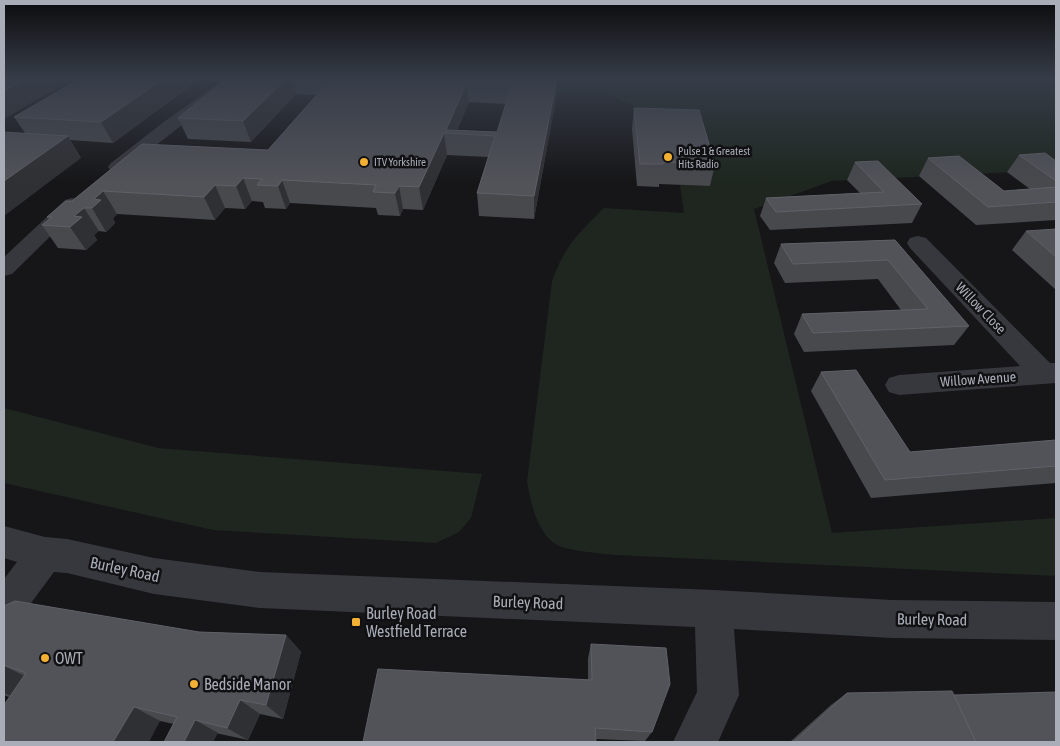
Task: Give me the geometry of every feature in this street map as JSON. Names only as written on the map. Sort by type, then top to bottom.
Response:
[{"type":"street","points":[[4,269],[53,221],[95,185],[187,113]]},
{"type":"street","name":"Willow Close","points":[[918,243],[1050,374]]},
{"type":"street","name":"Willow Avenue","points":[[899,384],[1050,374]]},
{"type":"street","name":"Burley Road","points":[[4,542],[45,554],[67,556],[154,576],[260,590],[714,609],[892,619],[1056,620]]},
{"type":"street","points":[[4,609],[45,554]]},
{"type":"street","points":[[695,742],[718,695],[714,609]]},
{"type":"shaded area","points":[[643,113],[1056,113],[1056,170],[832,181],[754,209],[832,533],[1056,518],[1056,576],[615,555],[565,548],[548,538],[537,520],[527,481],[552,281],[562,258],[573,241],[604,208],[684,213],[680,185],[709,186]]},
{"type":"shaded area","points":[[4,408],[158,448],[482,474],[471,518],[459,532],[436,543],[213,530],[4,483]]},
{"type":"building","points":[[21,113],[114,113],[101,122],[14,117]]},
{"type":"building","points":[[184,113],[251,113],[243,121],[178,118]]},
{"type":"building","points":[[301,113],[454,113],[446,130],[497,132],[503,113],[550,113],[534,196],[477,193],[495,136],[444,133],[419,187],[399,186],[395,193],[373,192],[376,185],[282,180],[278,186],[257,185],[262,179],[243,178],[236,186],[215,185],[204,197],[103,191],[94,199],[101,200],[92,208],[84,208],[74,216],[82,217],[70,227],[42,225],[52,217],[47,217],[66,201],[72,201],[142,144],[268,150]]},
{"type":"building","points":[[635,113],[700,113],[715,164],[663,162],[663,164],[640,164]]},
{"type":"building","points":[[4,132],[68,136],[4,181]]},
{"type":"building","points":[[1045,153],[1056,161],[1056,181],[1019,155]]},
{"type":"building","points":[[959,156],[1004,191],[1056,187],[1056,202],[988,207],[928,158]]},
{"type":"building","points":[[878,161],[922,204],[776,212],[766,198],[884,192],[855,162]]},
{"type":"building","points":[[1056,229],[1056,257],[1026,231]]},
{"type":"building","points":[[895,240],[969,326],[813,333],[802,314],[928,309],[888,260],[793,264],[781,244]]},
{"type":"building","points":[[856,370],[910,452],[1056,440],[1056,466],[885,480],[821,372]]},
{"type":"building","points":[[15,601],[199,632],[286,635],[266,705],[240,700],[227,728],[195,720],[184,742],[164,742],[177,717],[134,707],[113,742],[4,742],[4,705],[26,673],[4,665],[4,606]]},
{"type":"building","points":[[591,644],[666,648],[670,684],[652,732],[595,728],[596,742],[363,742],[378,669],[592,680]]},
{"type":"building","points":[[952,691],[976,742],[794,742],[847,693]]},
{"type":"building","points":[[1056,692],[1056,742],[976,742],[954,695]]},
{"type":"place","name":"Pulse 1 & Greatest Hits Radio","points":[[668,157]]},
{"type":"place","name":"ITV Yorkshire","points":[[364,162]]},
{"type":"place","name":"Burley Road Westfield Terrace","points":[[356,622]]},
{"type":"place","name":"OWT","points":[[45,658]]},
{"type":"place","name":"Bedside Manor","points":[[194,684]]}]
